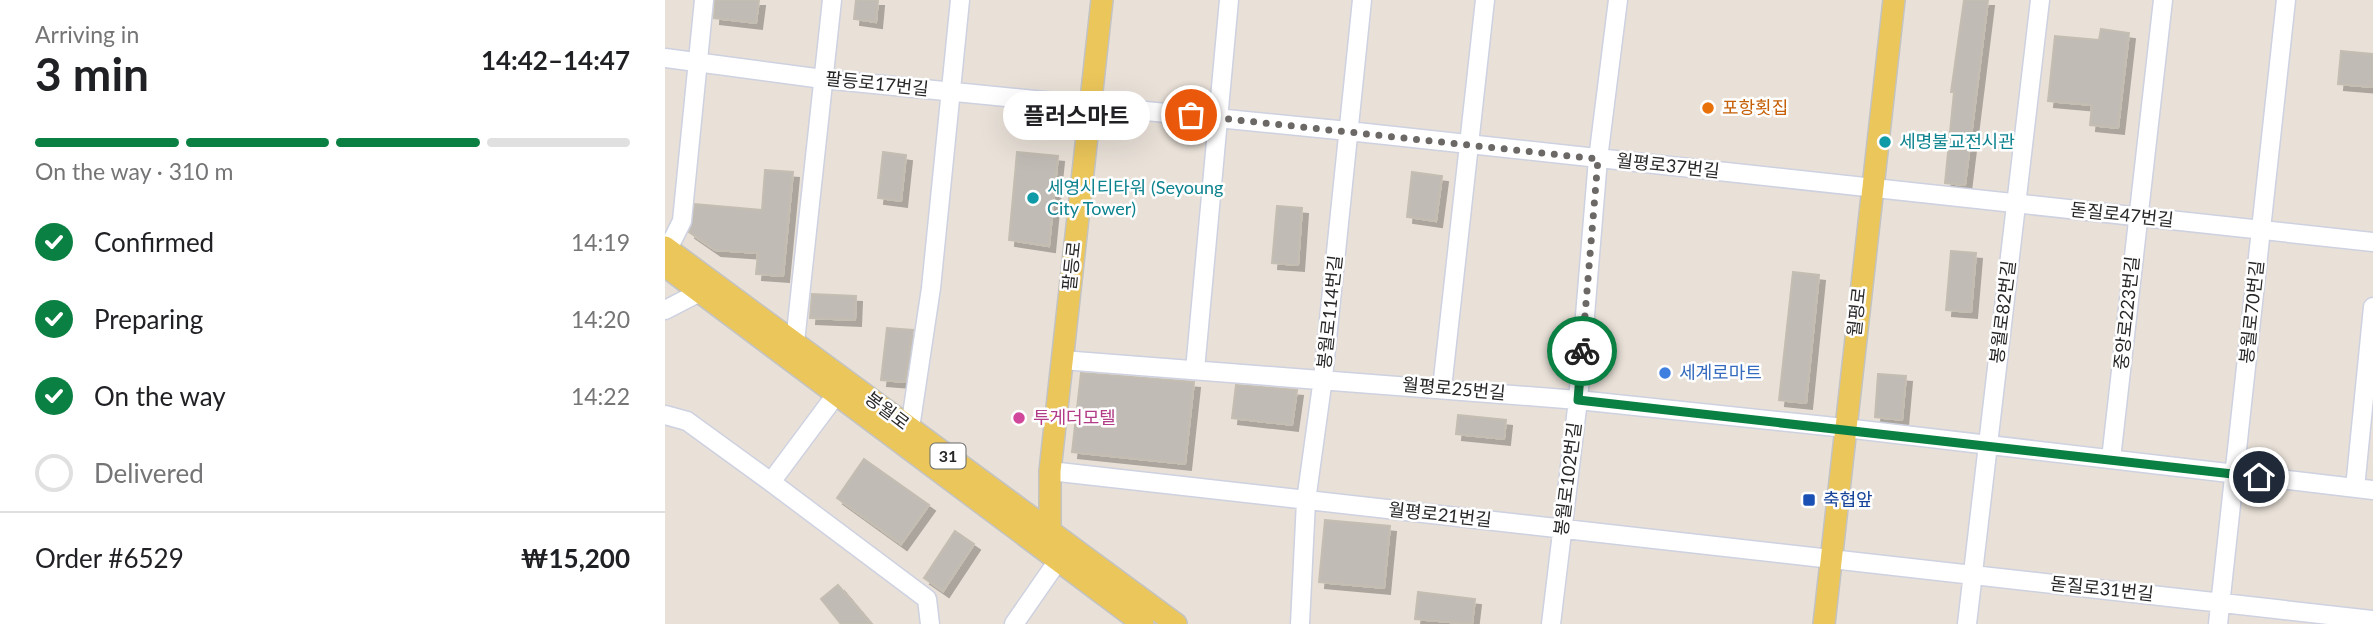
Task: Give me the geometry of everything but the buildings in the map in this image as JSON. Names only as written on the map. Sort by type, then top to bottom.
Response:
[{"type":"main road","name":"팔등로","points":[[1050,531],[1050,471],[1102,0]]},
{"type":"main road","name":"월평로","points":[[1824,624],[1894,0]]},
{"type":"main road","points":[[666,254],[699,292],[841,387],[1063,553],[1143,624]]},
{"type":"main road","name":"봉월로","points":[[666,254],[795,342],[841,387],[910,428],[1050,531],[1063,553],[1176,624]]},
{"type":"street","points":[[666,254],[682,221],[704,0]]},
{"type":"street","points":[[795,342],[832,0]]},
{"type":"street","points":[[910,428],[931,288],[960,0]]},
{"type":"street","points":[[1195,370],[1216,118],[1229,0]]},
{"type":"street","name":"봉월로114번길","points":[[1300,624],[1306,501],[1323,378],[1362,0]]},
{"type":"street","points":[[1442,388],[1485,0]]},
{"type":"street","name":"봉월로102번길","points":[[1551,624],[1578,400],[1598,159],[1618,0]]},
{"type":"street","name":"봉월로82번길","points":[[1967,624],[2040,0]]},
{"type":"street","name":"중앙로223번길","points":[[2111,459],[2163,0]]},
{"type":"street","name":"봉월로70번길","points":[[2218,624],[2286,0]]},
{"type":"street","name":"팔등로17번길","points":[[665,58],[823,79],[1090,104]]},
{"type":"street","name":"월평로37번길","points":[[1090,104],[1871,188]]},
{"type":"street","name":"돋질로47번길","points":[[1871,188],[2373,242]]},
{"type":"street","points":[[665,310],[699,292]]},
{"type":"street","points":[[2355,488],[2373,307]]},
{"type":"street","name":"월평로25번길","points":[[1062,360],[1323,378],[1578,400],[1845,428],[2373,490]]},
{"type":"street","points":[[771,482],[841,387]]},
{"type":"street","points":[[665,415],[687,421],[927,599],[930,624]]},
{"type":"street","name":"월평로21번길","points":[[1050,471],[1831,558]]},
{"type":"street","points":[[1014,624],[1063,553]]},
{"type":"street","name":"돋질로31번길","points":[[1831,558],[2373,620]]},
{"type":"way so far","points":[[1191,115],[1598,159],[1582,351]]},
{"type":"place","name":"포항횟집","points":[[1708,108]]},
{"type":"place","name":"플러스마트","points":[[1191,115]]},
{"type":"place","name":"세명불교전시관","points":[[1885,142]]},
{"type":"place","name":"세영시티타워 (Seyoung City Tower)","points":[[1033,198]]},
{"type":"place","name":"세계로마트","points":[[1665,373]]},
{"type":"place","name":"투게더모텔","points":[[1019,418]]},
{"type":"place","name":"축협앞","points":[[1809,500]]},
{"type":"route","points":[[1582,351],[1578,400],[1845,428],[2259,477]]}]
